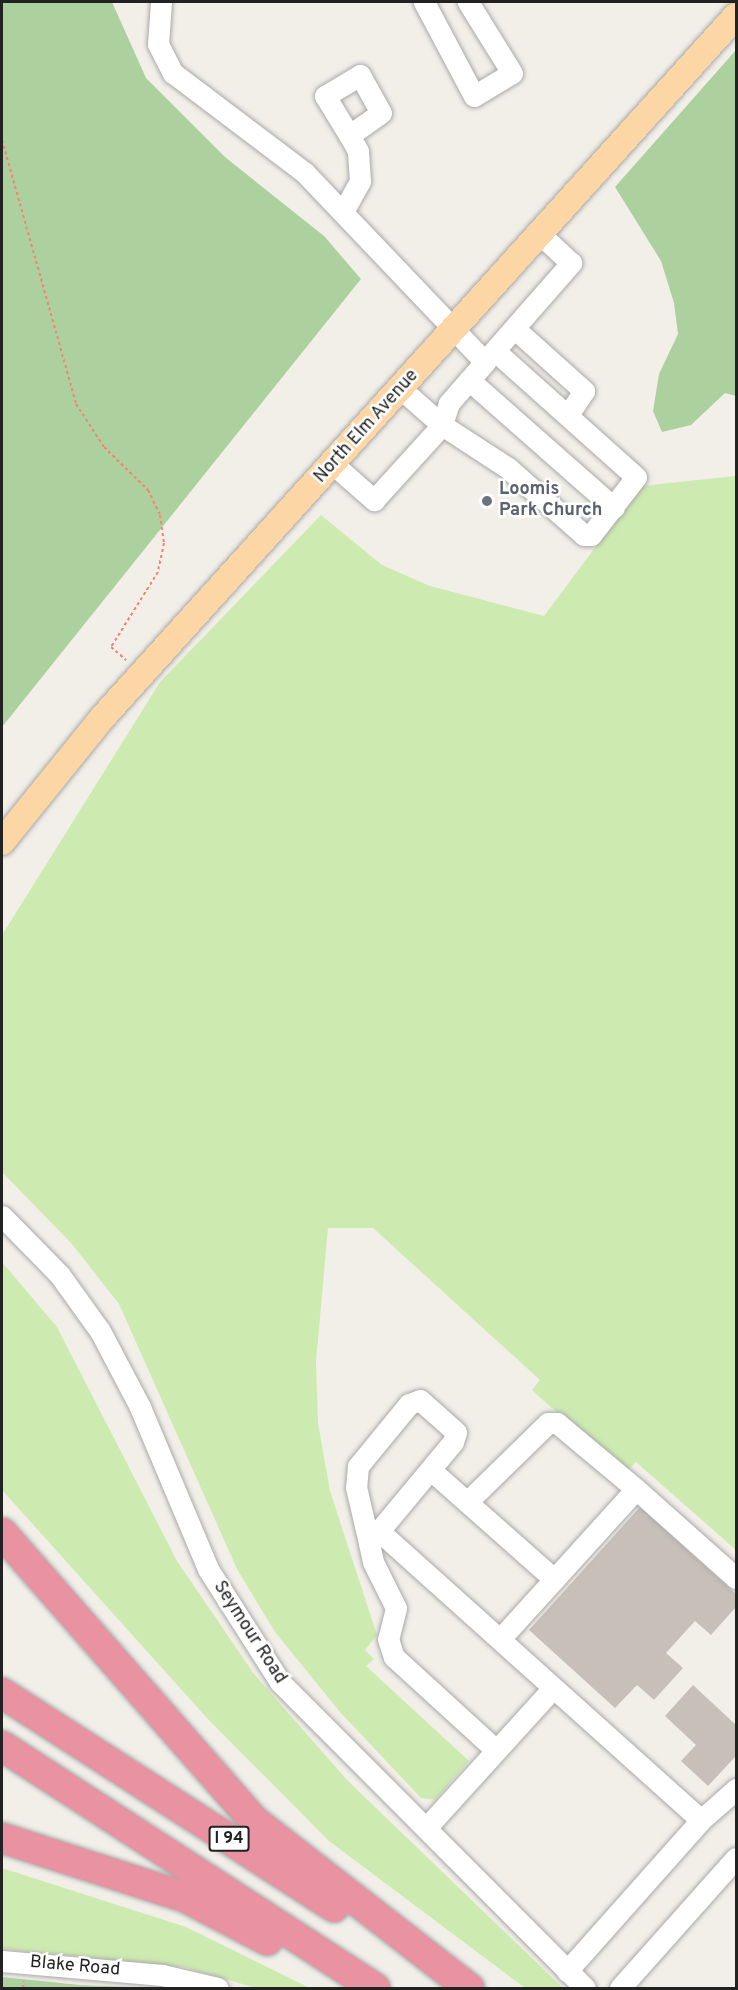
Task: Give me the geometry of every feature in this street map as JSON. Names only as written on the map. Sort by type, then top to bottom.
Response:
[{"type":"highway","points":[[2,1533],[253,1820],[469,1989]]},
{"type":"highway","name":"I 94","points":[[2,1693],[456,1989]]},
{"type":"highway","name":"I 94","points":[[2,1746],[375,1989]]},
{"type":"highway","points":[[2,1838],[185,1897],[348,1989]]},
{"type":"main road","name":"North Elm Avenue","points":[[2,843],[142,675],[736,16]]},
{"type":"street","points":[[161,2],[158,44],[173,73],[272,146],[344,210],[454,330],[568,415],[636,477],[591,535],[584,535],[508,468],[441,425],[401,389]]},
{"type":"street","points":[[424,2],[474,96],[512,72],[468,2]]},
{"type":"street","points":[[344,210],[360,181],[358,151],[349,135]]},
{"type":"street","points":[[333,465],[374,500],[441,425],[449,403],[571,263],[540,234]]},
{"type":"street","points":[[515,329],[584,391],[568,415]]},
{"type":"street","points":[[469,380],[614,508]]},
{"type":"street","name":"Seymour Road","points":[[2,1216],[59,1274],[109,1345],[208,1569],[268,1666],[301,1707],[426,1828],[585,1989]]},
{"type":"street","points":[[375,1538],[433,1472],[456,1432],[420,1401],[409,1404],[358,1466],[356,1486],[375,1538],[396,1608],[388,1639],[394,1657],[496,1750]]},
{"type":"street","points":[[466,1502],[548,1422],[557,1423],[636,1489],[736,1578]]},
{"type":"street","points":[[433,1472],[554,1579]]},
{"type":"street","points":[[500,1640],[636,1489]]},
{"type":"street","points":[[375,1538],[500,1640],[701,1820]]},
{"type":"street","points":[[426,1828],[554,1688]]},
{"type":"street","points":[[567,1971],[701,1820],[736,1789]]},
{"type":"street","points":[[620,1989],[736,1858]]},
{"type":"street","name":"Blake Road","points":[[2,1961],[162,1975],[218,1989]]},
{"type":"path","points":[[2,140],[76,404],[104,447],[148,490],[160,515],[164,543],[158,572],[111,647],[142,675]]},
{"type":"green space","points":[[2,2],[112,2],[146,78],[225,157],[324,236],[361,279],[2,727]]},
{"type":"green space","points":[[736,50],[736,396],[725,393],[691,425],[662,432],[653,411],[659,374],[678,334],[674,303],[661,261],[615,187]]},
{"type":"green space","points":[[736,476],[736,1550],[636,1462],[626,1472],[545,1402],[532,1390],[540,1380],[373,1228],[328,1228],[316,1362],[318,1423],[330,1491],[377,1635],[365,1650],[374,1659],[366,1666],[469,1761],[435,1800],[421,1798],[340,1712],[275,1632],[237,1569],[119,1304],[72,1244],[2,1172],[2,935],[160,682],[321,515],[382,565],[430,586],[544,616],[641,486]]},
{"type":"green space","points":[[2,1262],[57,1327],[177,1561],[254,1674],[348,1781],[563,1988],[525,1988],[329,1841],[206,1717],[2,1490]]},
{"type":"green space","points":[[2,1868],[186,1927],[310,1988],[256,1988],[184,1967],[2,1949]]},
{"type":"green space","points":[[2,1977],[80,1985],[160,1988],[2,1988]]},
{"type":"building","points":[[640,1507],[736,1594],[736,1607],[711,1635],[695,1621],[666,1653],[683,1668],[654,1700],[637,1685],[615,1708],[529,1630]]},
{"type":"building","points":[[693,1685],[736,1725],[736,1756],[708,1786],[681,1761],[696,1745],[665,1716]]},
{"type":"place","name":"Loomis Park Church","points":[[487,501]]}]
